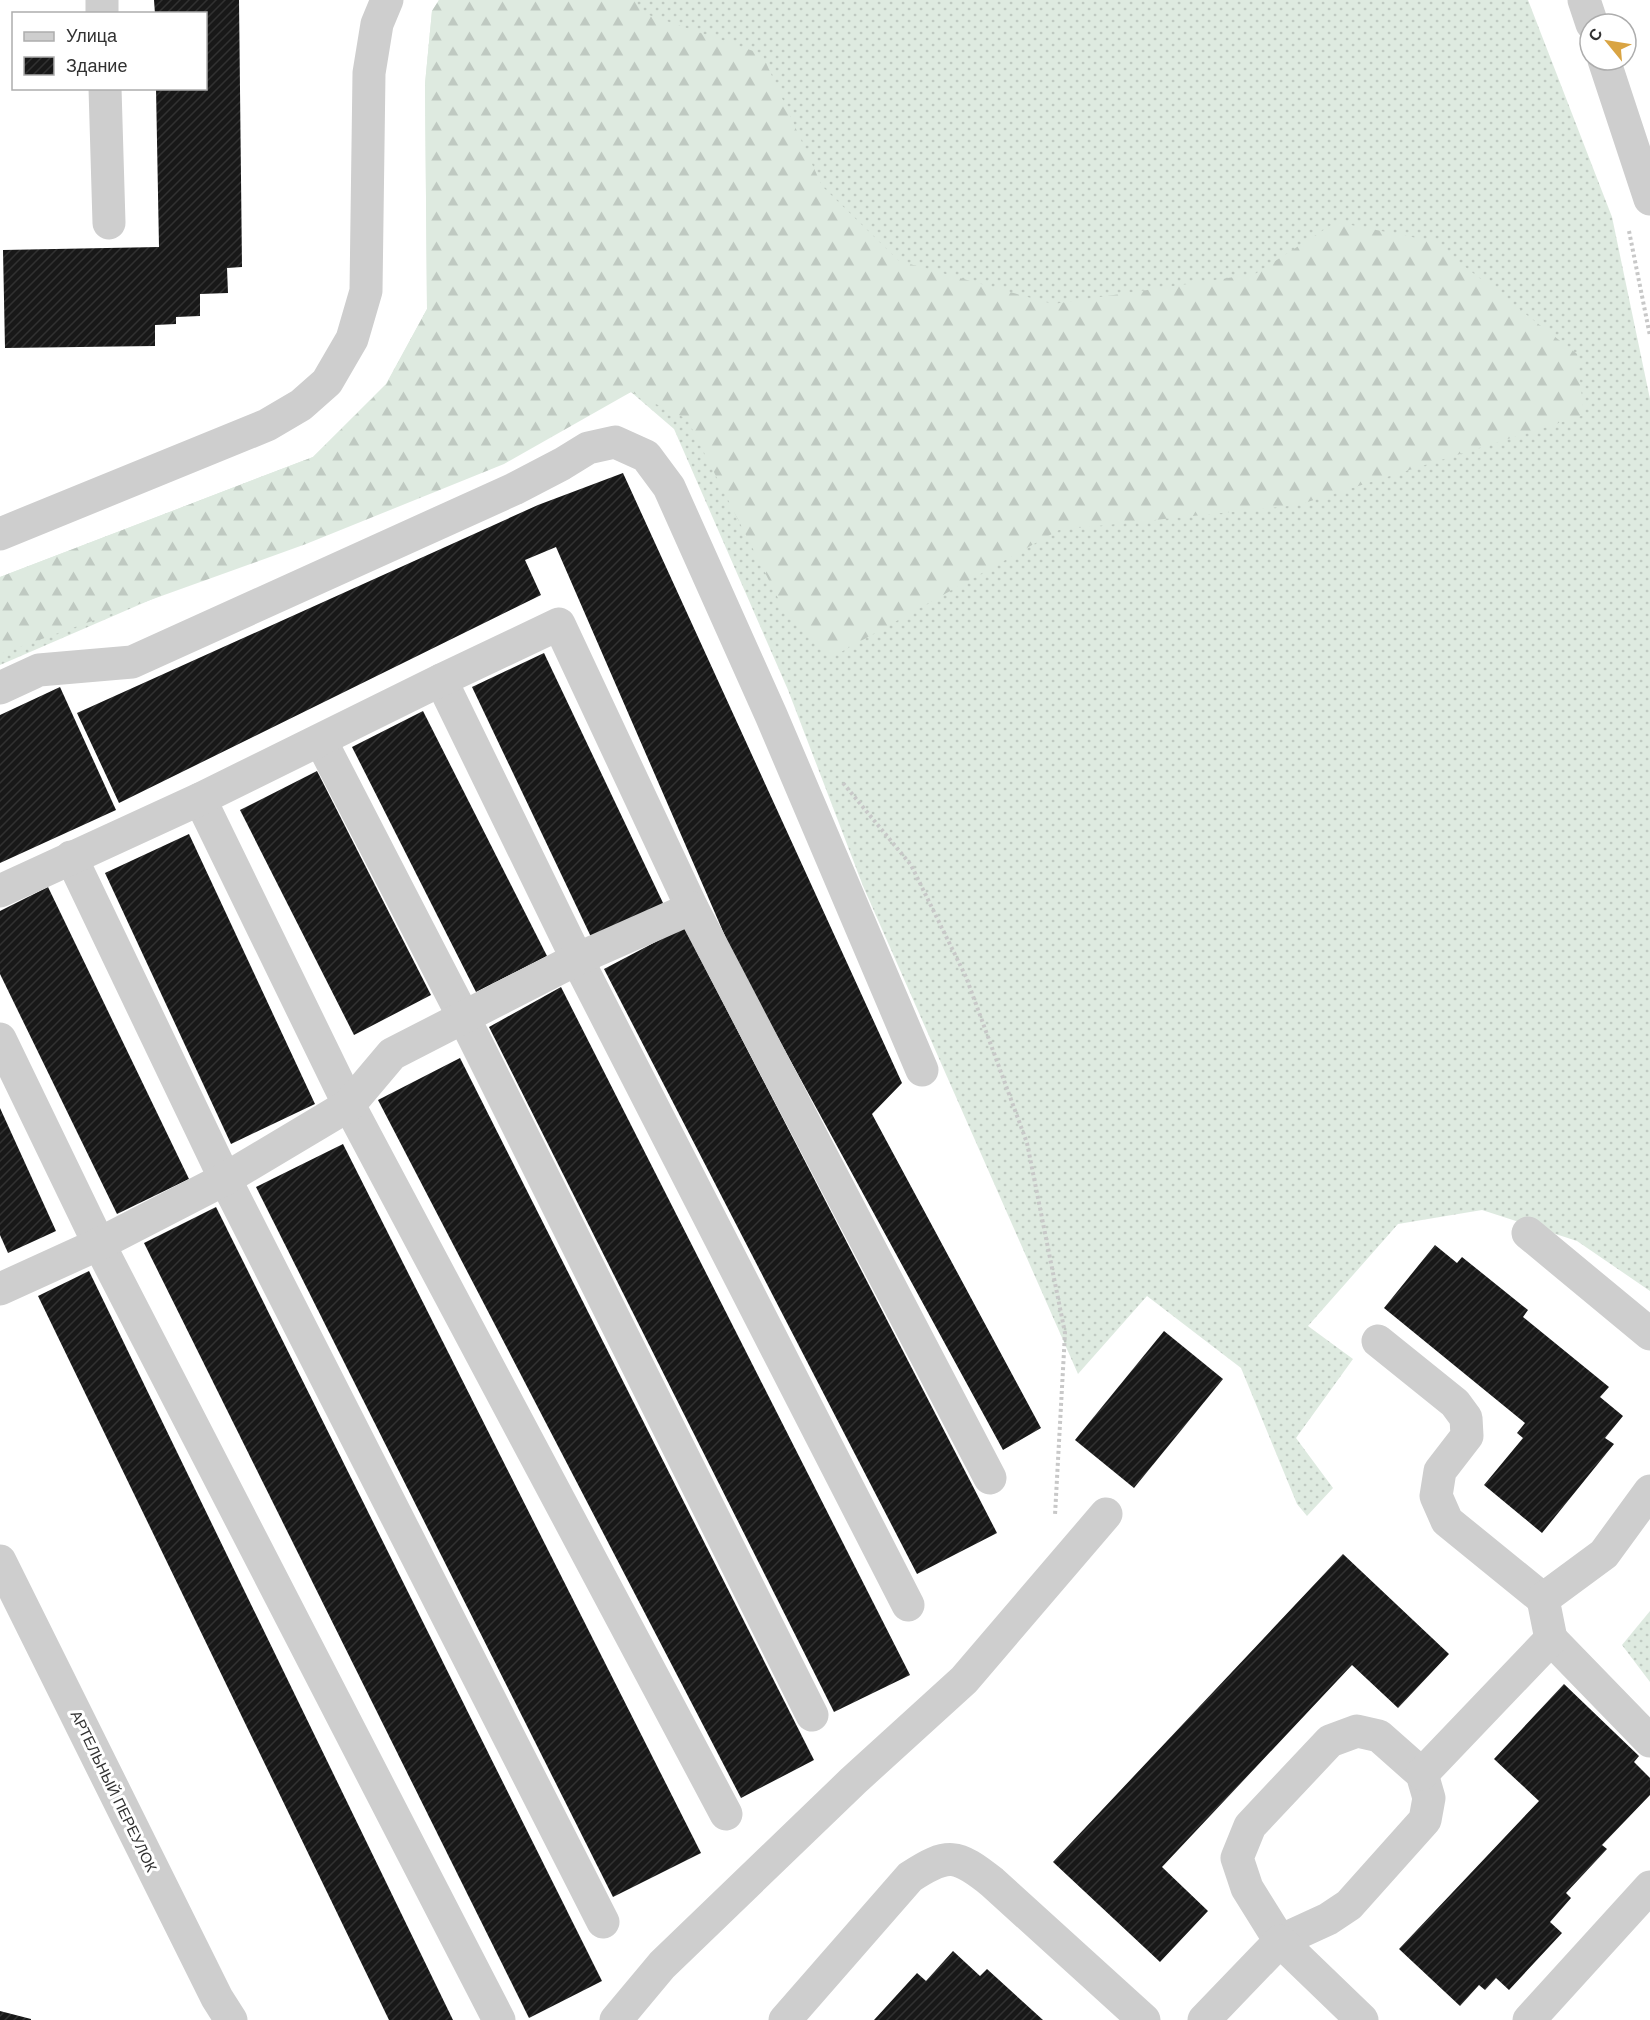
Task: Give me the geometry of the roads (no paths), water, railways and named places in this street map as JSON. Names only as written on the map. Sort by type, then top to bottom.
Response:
[{"type":"street","points":[[0,534],[267,425],[301,405],[327,382],[352,339],[366,291],[369,73],[377,24],[387,0]]},
{"type":"street","points":[[1608,72],[1650,199]]},
{"type":"street","points":[[105,90],[109,223]]},
{"type":"street","points":[[0,688],[39,670],[132,662],[514,489],[588,448],[615,442],[646,456],[669,487],[775,726],[922,1071]]},
{"type":"street","points":[[0,891],[200,799],[559,624],[692,908],[990,1478]]},
{"type":"street","points":[[441,680],[577,959],[908,1605]]},
{"type":"street","points":[[321,741],[464,1018],[812,1715]]},
{"type":"street","points":[[200,799],[349,1105],[726,1814]]},
{"type":"street","points":[[71,857],[225,1179],[603,1922]]},
{"type":"street","points":[[0,1289],[99,1244],[225,1179],[349,1105],[392,1054],[577,959],[692,908]]},
{"type":"street","points":[[0,1039],[99,1244],[499,2020]]},
{"type":"street","points":[[1528,1233],[1650,1334]]},
{"type":"street","points":[[1378,1341],[1455,1403],[1466,1418],[1467,1436],[1440,1471],[1436,1496],[1447,1521],[1543,1599],[1551,1639],[1650,1741]]},
{"type":"street","points":[[1543,1599],[1604,1554],[1650,1491]]},
{"type":"street","points":[[616,2020],[662,1965],[853,1781],[964,1680],[1106,1514]]},
{"type":"street","name":"АРТЕЛЬНЫЙ ПЕРЕУЛОК","points":[[0,1561],[218,2013]]},
{"type":"street","points":[[1422,1774],[1551,1639]]},
{"type":"street","points":[[1204,2020],[1280,1941],[1328,1919],[1349,1905],[1425,1820],[1429,1798],[1422,1774],[1380,1736],[1357,1731],[1330,1741],[1250,1826],[1237,1858],[1247,1888],[1280,1941],[1362,2020]]},
{"type":"street","points":[[785,2020],[910,1877],[930,1864],[951,1858],[973,1866],[1144,2020]]},
{"type":"street","points":[[1529,2020],[1650,1887]]}]
